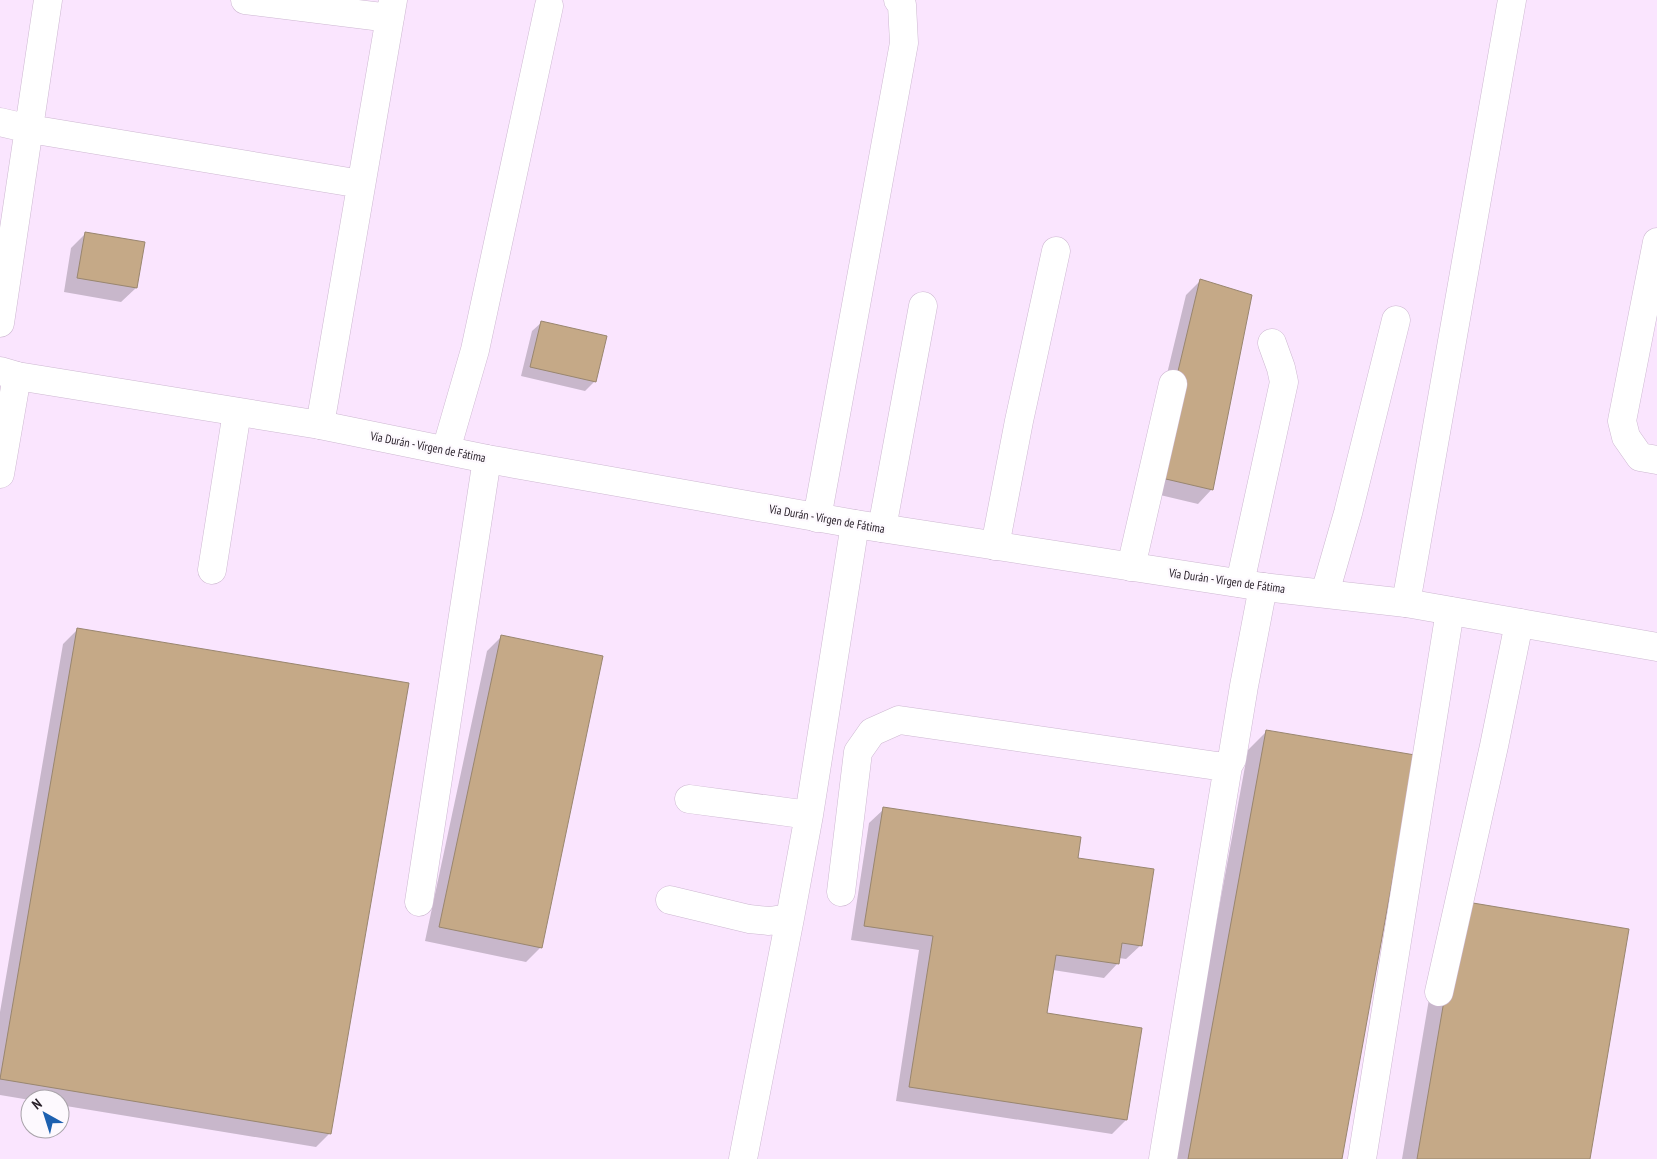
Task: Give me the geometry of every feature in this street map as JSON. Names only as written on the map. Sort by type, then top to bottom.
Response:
[{"type":"street","points":[[0,323],[48,0]]},
{"type":"street","points":[[245,0],[392,9],[320,425]]},
{"type":"street","points":[[817,518],[904,43],[902,4],[898,0]]},
{"type":"street","points":[[1406,603],[1512,0]]},
{"type":"street","points":[[446,450],[475,350],[549,6]]},
{"type":"street","points":[[0,122],[30,130],[362,184]]},
{"type":"street","points":[[1657,242],[1622,421],[1626,437],[1640,457],[1657,460]]},
{"type":"street","points":[[995,546],[1017,430],[1056,251]]},
{"type":"street","points":[[882,528],[924,306]]},
{"type":"street","points":[[1324,594],[1348,513],[1396,320]]},
{"type":"street","points":[[1163,1159],[1228,766],[1232,760],[1244,686],[1251,585],[1284,382],[1272,343]]},
{"type":"street","points":[[0,474],[9,373]]},
{"type":"street","name":"Vía Durán - Vírgen de Fátima","points":[[9,373],[320,425],[487,459],[817,518],[1251,585],[1406,603],[1657,647]]},
{"type":"street","points":[[1131,566],[1173,384]]},
{"type":"street","points":[[212,570],[237,412]]},
{"type":"street","points":[[418,902],[487,459]]},
{"type":"street","points":[[743,1159],[809,815],[855,524]]},
{"type":"street","points":[[1362,1159],[1450,610]]},
{"type":"street","points":[[1439,992],[1494,746],[1519,623]]},
{"type":"street","points":[[841,892],[858,752],[872,732],[899,720],[1217,766],[1228,766]]},
{"type":"street","points":[[689,799],[809,815]]},
{"type":"street","points":[[670,900],[749,919],[770,921],[790,918]]},
{"type":"building","points":[[85,232],[145,242],[137,288],[77,278]]},
{"type":"building","points":[[1200,279],[1252,295],[1213,490],[1153,476]]},
{"type":"building","points":[[541,321],[607,336],[596,382],[530,367]]},
{"type":"building","points":[[77,628],[409,683],[331,1134],[70,1091],[70,1089],[0,1079]]},
{"type":"building","points":[[501,635],[603,656],[542,948],[439,927]]},
{"type":"building","points":[[1266,730],[1415,755],[1342,1159],[1188,1159]]},
{"type":"building","points":[[883,807],[1081,837],[1078,858],[1154,869],[1142,946],[1122,943],[1119,964],[1056,955],[1047,1013],[1142,1028],[1127,1120],[909,1087],[933,936],[864,926]]},
{"type":"building","points":[[1461,901],[1629,929],[1590,1159],[1417,1159]]}]
